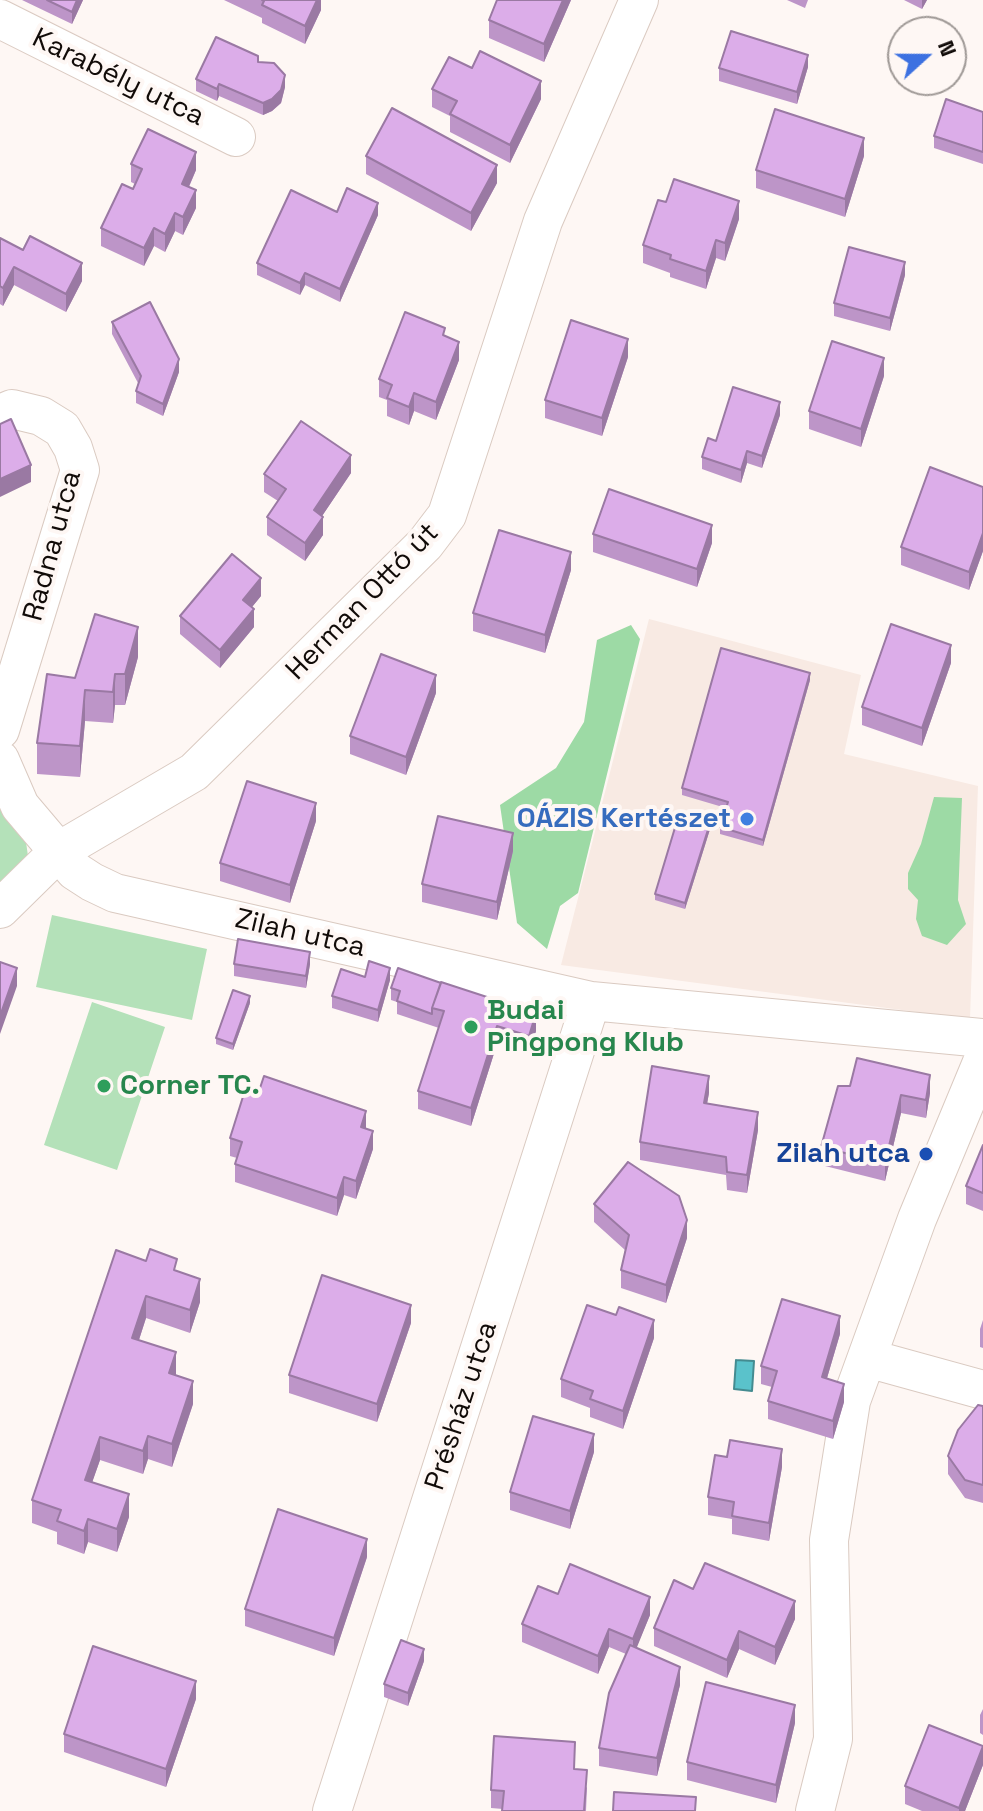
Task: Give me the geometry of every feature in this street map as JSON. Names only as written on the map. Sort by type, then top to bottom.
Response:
[{"type":"street","name":"Herman Ottó út","points":[[0,909],[59,851],[194,772],[425,544],[447,515],[543,221],[639,0]]},
{"type":"street","name":"Karabély utca","points":[[0,19],[236,137]]},
{"type":"street","name":"Radna utca","points":[[0,414],[12,409],[41,416],[62,429],[73,448],[80,470],[0,730]]},
{"type":"street","points":[[0,760],[20,806],[59,851]]},
{"type":"street","name":"Zilah utca","points":[[59,851],[75,871],[115,893],[591,1001],[983,1038]]},
{"type":"street","name":"Présház utca","points":[[332,1811],[591,1001]]},
{"type":"street","points":[[815,1811],[833,1739],[829,1540],[851,1401],[917,1219],[983,1060]]},
{"type":"street","points":[[867,1358],[983,1390]]},
{"type":"shaded area","points":[[649,619],[861,675],[844,754],[978,786],[970,1019],[561,965]]},
{"type":"green space","points":[[631,625],[640,639],[578,893],[560,906],[547,949],[517,923],[500,805],[556,768],[584,722],[597,640]]},
{"type":"green space","points":[[0,790],[26,842],[29,863],[0,891]]},
{"type":"green space","points":[[934,797],[962,798],[958,900],[966,924],[947,945],[922,936],[916,919],[918,900],[908,889],[908,873],[921,844]]},
{"type":"green space","name":"Corner TC.","points":[[52,915],[207,949],[192,1020],[36,987]]},
{"type":"green space","name":"Corner TC.","points":[[92,1002],[165,1027],[117,1170],[44,1145]]},
{"type":"water","points":[[736,1360],[754,1361],[752,1391],[734,1389]]},
{"type":"building","points":[[47,0],[77,0],[72,12]]},
{"type":"building","points":[[262,0],[317,0],[305,26],[262,5]]},
{"type":"building","points":[[497,0],[563,0],[544,44],[489,20]]},
{"type":"building","points":[[731,31],[808,55],[797,92],[719,68]]},
{"type":"building","points":[[216,37],[258,56],[258,62],[274,63],[285,75],[281,90],[263,103],[219,84],[217,89],[196,79]]},
{"type":"building","points":[[480,51],[541,81],[510,145],[450,114],[457,101],[432,89],[449,57],[472,68]]},
{"type":"building","points":[[946,99],[983,112],[983,152],[934,136]]},
{"type":"building","points":[[392,108],[497,165],[471,213],[366,156]]},
{"type":"building","points":[[775,109],[864,138],[845,199],[756,170]]},
{"type":"building","points":[[148,129],[196,152],[182,184],[196,190],[183,217],[175,213],[165,234],[154,228],[144,248],[101,228],[122,184],[133,189],[142,169],[131,164]]},
{"type":"building","points":[[674,179],[739,201],[725,243],[716,240],[706,271],[670,259],[671,255],[643,245],[658,200],[666,202]]},
{"type":"building","points":[[347,188],[378,203],[340,289],[305,273],[300,283],[257,263],[291,190],[337,212]]},
{"type":"building","points":[[30,236],[82,263],[66,294],[14,267],[3,288],[0,286],[0,238],[23,250]]},
{"type":"building","points":[[849,247],[905,262],[890,318],[834,303]]},
{"type":"building","points":[[150,302],[179,359],[163,404],[136,391],[141,376],[112,322]]},
{"type":"building","points":[[405,312],[445,328],[443,335],[459,342],[436,402],[414,393],[409,407],[387,398],[392,385],[379,379]]},
{"type":"building","points":[[571,320],[628,339],[602,418],[545,400]]},
{"type":"building","points":[[832,341],[884,358],[861,429],[809,411]]},
{"type":"building","points":[[733,387],[780,402],[762,456],[747,451],[741,470],[702,457],[708,438],[716,441]]},
{"type":"building","points":[[11,419],[31,465],[0,479],[0,424]]},
{"type":"building","points":[[301,421],[351,455],[314,510],[323,517],[305,543],[267,517],[286,489],[264,474]]},
{"type":"building","points":[[930,467],[983,487],[983,533],[969,572],[901,547]]},
{"type":"building","points":[[609,489],[712,525],[697,569],[593,534]]},
{"type":"building","points":[[499,530],[571,552],[545,635],[473,613]]},
{"type":"building","points":[[232,554],[261,578],[243,600],[254,609],[220,650],[180,616]]},
{"type":"building","points":[[95,614],[138,627],[125,674],[115,674],[113,692],[85,690],[80,746],[37,743],[47,674],[75,678]]},
{"type":"building","points":[[891,624],[951,645],[922,728],[862,707]]},
{"type":"building","points":[[721,648],[810,673],[763,840],[720,827],[728,802],[682,788]]},
{"type":"building","points":[[381,654],[436,675],[406,757],[350,736]]},
{"type":"building","points":[[247,781],[316,803],[290,885],[220,863]]},
{"type":"building","points":[[680,811],[711,820],[685,903],[655,894]]},
{"type":"building","points":[[438,816],[513,833],[497,902],[422,884]]},
{"type":"building","points":[[238,939],[310,952],[306,976],[234,964]]},
{"type":"building","points":[[369,961],[390,968],[378,1010],[332,996],[341,969],[365,977]]},
{"type":"building","points":[[0,962],[17,968],[0,1016]]},
{"type":"building","points":[[398,968],[441,983],[432,1014],[397,1001],[400,991],[391,988]]},
{"type":"building","points":[[441,982],[536,1013],[529,1036],[497,1026],[471,1108],[418,1091],[444,1011],[432,1008]]},
{"type":"building","points":[[233,990],[250,996],[233,1044],[216,1038]]},
{"type":"building","points":[[857,1058],[930,1075],[926,1100],[901,1095],[885,1163],[821,1147],[838,1086],[850,1086]]},
{"type":"building","points":[[652,1066],[709,1076],[704,1103],[758,1112],[747,1175],[727,1172],[726,1157],[640,1142]]},
{"type":"building","points":[[264,1076],[366,1111],[361,1127],[373,1131],[356,1181],[344,1177],[337,1198],[235,1164],[242,1142],[230,1138],[246,1087],[259,1091]]},
{"type":"building","points":[[983,1145],[983,1193],[966,1186]]},
{"type":"building","points":[[628,1162],[679,1196],[687,1220],[666,1285],[621,1270],[629,1235],[594,1204]]},
{"type":"building","points":[[150,1249],[177,1259],[174,1270],[200,1279],[190,1310],[146,1296],[132,1338],[176,1352],[169,1373],[193,1381],[172,1444],[148,1436],[143,1451],[100,1437],[85,1480],[129,1494],[117,1529],[88,1519],[84,1531],[57,1521],[61,1510],[32,1500],[116,1250],[146,1261]]},
{"type":"building","points":[[322,1275],[411,1305],[377,1404],[289,1375]]},
{"type":"building","points":[[782,1299],[840,1316],[822,1377],[844,1384],[833,1421],[768,1401],[777,1371],[761,1366]]},
{"type":"building","points":[[587,1305],[616,1315],[619,1307],[654,1320],[623,1411],[590,1399],[593,1391],[561,1379]]},
{"type":"building","points":[[978,1405],[983,1406],[983,1485],[965,1480],[948,1456],[958,1430]]},
{"type":"building","points":[[533,1416],[594,1434],[570,1511],[510,1492]]},
{"type":"building","points":[[730,1440],[782,1449],[769,1523],[732,1516],[734,1502],[708,1497],[715,1455],[727,1457]]},
{"type":"building","points":[[278,1509],[367,1539],[334,1638],[245,1609]]},
{"type":"building","points":[[705,1563],[795,1601],[775,1647],[739,1631],[727,1660],[654,1628],[674,1580],[693,1589]]},
{"type":"building","points":[[570,1564],[650,1597],[633,1639],[609,1629],[598,1656],[522,1624],[538,1586],[558,1594]]},
{"type":"building","points":[[401,1640],[424,1649],[408,1693],[384,1684]]},
{"type":"building","points":[[630,1645],[680,1667],[657,1758],[599,1748],[609,1693]]},
{"type":"building","points":[[93,1646],[196,1681],[166,1769],[64,1734]]},
{"type":"building","points":[[706,1682],[795,1705],[776,1785],[687,1762]]},
{"type":"building","points":[[929,1725],[983,1746],[959,1808],[905,1786]]},
{"type":"building","points":[[494,1736],[575,1742],[574,1769],[587,1770],[584,1811],[502,1811],[504,1791],[491,1790]]},
{"type":"building","points":[[614,1792],[696,1797],[695,1811],[613,1811]]},
{"type":"place","name":"OÁZIS Kertészet","points":[[747,819]]},
{"type":"place","name":"Budai Pingpong Klub","points":[[471,1027]]},
{"type":"place","name":"Corner TC.","points":[[104,1086]]},
{"type":"place","name":"Zilah utca","points":[[926,1154]]}]
